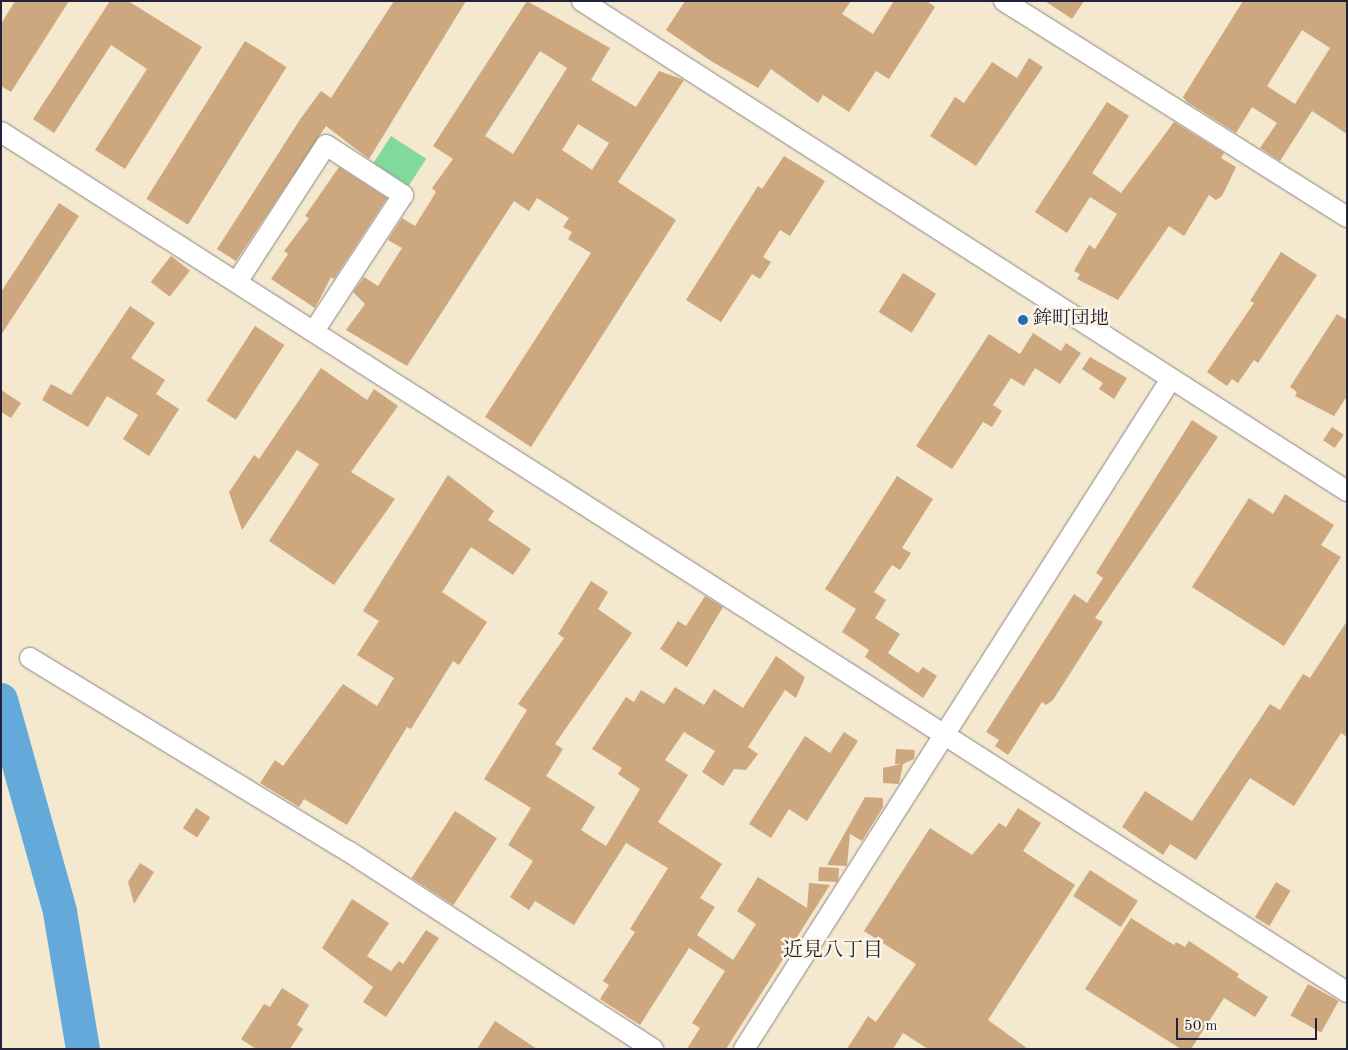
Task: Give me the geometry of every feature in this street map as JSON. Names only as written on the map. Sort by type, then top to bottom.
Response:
[{"type":"street","points":[[582,1],[1347,492]]},
{"type":"street","points":[[1004,1],[1347,217]]},
{"type":"street","points":[[1,132],[1347,992]]},
{"type":"street","points":[[237,282],[326,145],[402,195],[314,332]]},
{"type":"street","points":[[744,1049],[1171,379]]},
{"type":"street","points":[[30,658],[348,851],[653,1049]]},
{"type":"green space","points":[[391,136],[426,159],[409,186],[374,163]]},
{"type":"building","points":[[15,1],[69,1],[11,92],[1,86],[1,24]]},
{"type":"building","points":[[110,1],[128,1],[202,47],[125,169],[95,150],[147,69],[111,45],[54,133],[33,119]]},
{"type":"building","points":[[394,1],[466,1],[369,159],[326,126],[236,261],[217,249],[301,118],[321,91],[331,98]]},
{"type":"building","points":[[527,1],[610,48],[591,80],[636,107],[659,71],[684,80],[618,182],[676,220],[531,447],[485,417],[591,253],[568,239],[572,232],[563,227],[569,218],[537,198],[529,211],[514,201],[407,366],[346,330],[365,304],[353,292],[364,277],[378,286],[402,248],[388,240],[402,218],[415,226],[436,192],[432,188],[453,159],[433,146]],"holes":[[[540,51],[567,68],[513,154],[485,136]],[[578,124],[609,143],[592,170],[562,150]]]},
{"type":"building","points":[[685,1],[851,1],[842,14],[873,34],[894,1],[927,1],[935,7],[889,79],[876,71],[849,112],[823,95],[818,103],[771,69],[758,88],[711,61],[666,30]]},
{"type":"building","points":[[1045,1],[1084,1],[1072,19]]},
{"type":"building","points":[[1243,1],[1347,1],[1347,134],[1312,111],[1280,161],[1260,148],[1277,123],[1252,107],[1236,133],[1187,102],[1183,97]],"holes":[[[1302,30],[1330,48],[1295,104],[1267,86]]]},
{"type":"building","points":[[245,41],[287,67],[188,225],[146,199]]},
{"type":"building","points":[[1029,58],[1043,67],[976,166],[930,136],[955,97],[964,103],[992,62],[1017,78]]},
{"type":"building","points":[[1107,102],[1129,116],[1092,173],[1121,193],[1174,122],[1224,153],[1221,158],[1236,167],[1222,196],[1216,200],[1209,195],[1184,236],[1169,226],[1118,300],[1077,279],[1080,274],[1074,271],[1089,245],[1095,249],[1117,214],[1090,197],[1067,233],[1035,212]]},
{"type":"building","points":[[784,156],[825,181],[790,236],[780,230],[763,257],[771,262],[760,279],[752,274],[721,322],[686,300],[758,186],[762,189]]},
{"type":"building","points":[[339,167],[387,198],[334,279],[331,277],[315,308],[271,279],[288,254],[284,251],[309,218],[305,216]]},
{"type":"building","points":[[59,203],[79,216],[1,335],[1,292]]},
{"type":"building","points":[[1281,252],[1317,275],[1258,363],[1254,360],[1238,383],[1232,379],[1227,386],[1207,372],[1254,303],[1250,301]]},
{"type":"building","points":[[171,256],[190,271],[170,297],[151,282]]},
{"type":"building","points":[[903,273],[936,294],[912,333],[879,312]]},
{"type":"building","points":[[130,306],[155,323],[131,358],[165,380],[156,394],[179,409],[149,456],[123,439],[138,415],[107,396],[88,427],[42,400],[51,384],[71,395]]},
{"type":"building","points":[[1337,314],[1347,320],[1347,396],[1334,416],[1295,396],[1297,392],[1290,387]]},
{"type":"building","points":[[255,326],[284,345],[236,420],[207,401]]},
{"type":"building","points":[[1033,333],[1061,351],[1066,343],[1081,353],[1060,384],[1035,368],[1024,386],[1011,378],[993,405],[1002,411],[992,427],[983,422],[952,469],[916,446],[989,334],[1020,354]]},
{"type":"building","points":[[1090,357],[1127,378],[1114,399],[1099,389],[1103,383],[1082,369]]},
{"type":"building","points":[[321,368],[367,400],[374,389],[398,406],[351,472],[395,499],[334,585],[269,541],[319,464],[297,450],[242,530],[229,492],[254,455],[259,459]]},
{"type":"building","points":[[1,390],[21,403],[11,418],[1,412]]},
{"type":"building","points":[[1192,420],[1218,437],[1095,618],[1103,622],[1053,700],[1046,705],[1042,702],[1008,755],[995,746],[999,740],[986,732],[1074,594],[1087,603],[1103,578],[1096,573]]},
{"type":"building","points":[[1332,427],[1344,435],[1335,448],[1323,440]]},
{"type":"building","points":[[448,475],[494,511],[488,520],[531,549],[513,575],[471,547],[442,592],[487,622],[459,665],[453,661],[411,729],[407,727],[347,825],[304,799],[299,807],[260,783],[275,760],[283,766],[343,684],[377,706],[394,678],[357,655],[379,621],[363,611]]},
{"type":"building","points":[[897,476],[933,499],[902,548],[911,553],[900,570],[892,565],[874,592],[886,600],[875,618],[900,634],[888,653],[918,673],[923,667],[937,676],[923,698],[865,657],[869,650],[842,632],[856,609],[825,589]]},
{"type":"building","points":[[1285,494],[1334,525],[1321,545],[1341,557],[1284,646],[1192,587],[1249,498],[1273,514]]},
{"type":"building","points":[[591,581],[608,592],[598,609],[632,633],[555,744],[563,749],[546,776],[595,807],[581,830],[606,846],[640,789],[618,774],[622,768],[592,749],[626,697],[634,702],[641,690],[664,704],[675,687],[704,705],[714,689],[743,708],[776,656],[805,677],[796,698],[785,690],[748,747],[758,754],[746,770],[734,769],[723,786],[702,772],[715,751],[684,732],[665,760],[688,775],[658,822],[722,864],[700,898],[715,907],[697,935],[733,960],[756,924],[737,911],[758,877],[807,908],[809,883],[830,885],[726,1049],[687,1049],[700,1028],[692,1023],[725,971],[689,948],[640,1025],[600,999],[609,985],[603,981],[635,932],[630,929],[668,868],[626,843],[574,925],[535,901],[529,910],[510,897],[533,861],[508,845],[531,808],[484,779],[527,710],[518,704],[564,638],[558,634]]},
{"type":"building","points":[[705,596],[723,607],[687,667],[660,649],[678,621],[686,626]]},
{"type":"building","points":[[1347,621],[1347,737],[1341,733],[1294,806],[1250,778],[1196,860],[1170,844],[1163,855],[1122,827],[1145,791],[1192,821],[1270,704],[1280,710],[1303,674],[1310,678]]},
{"type":"building","points":[[844,732],[858,741],[807,821],[789,809],[771,838],[749,824],[805,736],[830,753]]},
{"type":"building","points":[[896,749],[915,750],[914,759],[903,764],[899,784],[883,783],[883,768],[901,764],[895,764]]},
{"type":"building","points":[[865,797],[883,798],[883,807],[862,841],[850,834],[847,866],[827,865]]},
{"type":"building","points":[[196,808],[210,817],[197,837],[183,828]]},
{"type":"building","points":[[1018,808],[1041,823],[1023,851],[1075,885],[988,1020],[1028,1049],[928,1049],[903,1033],[893,1049],[847,1049],[868,1016],[876,1022],[916,964],[864,931],[930,828],[972,855],[999,823],[1006,827]]},
{"type":"building","points":[[455,811],[497,838],[453,905],[411,878]]},
{"type":"building","points":[[140,863],[154,872],[134,904],[128,882]]},
{"type":"building","points":[[819,867],[839,868],[838,882],[818,881]]},
{"type":"building","points":[[1090,870],[1138,901],[1121,927],[1073,896]]},
{"type":"building","points":[[1276,882],[1291,891],[1269,926],[1255,917]]},
{"type":"building","points":[[352,899],[389,923],[367,956],[391,971],[399,961],[403,964],[426,930],[439,938],[386,1017],[363,1002],[373,987],[322,948]]},
{"type":"building","points":[[1131,918],[1174,945],[1176,942],[1185,947],[1189,941],[1239,974],[1237,977],[1268,997],[1255,1017],[1224,998],[1191,1049],[1181,1049],[1085,989]]},
{"type":"building","points":[[1308,984],[1339,1001],[1321,1032],[1291,1015]]},
{"type":"building","points":[[282,988],[309,1005],[297,1025],[303,1029],[290,1049],[256,1049],[241,1039],[264,1004],[270,1007]]},
{"type":"building","points":[[495,1021],[537,1049],[477,1049]]},
{"type":"waterway","points":[[1,700],[60,912],[83,1049]]},
{"type":"place","name":"鉾町団地","points":[[1023,320]]},
{"type":"district","name":"近見八丁目","points":[[833,951]]}]
